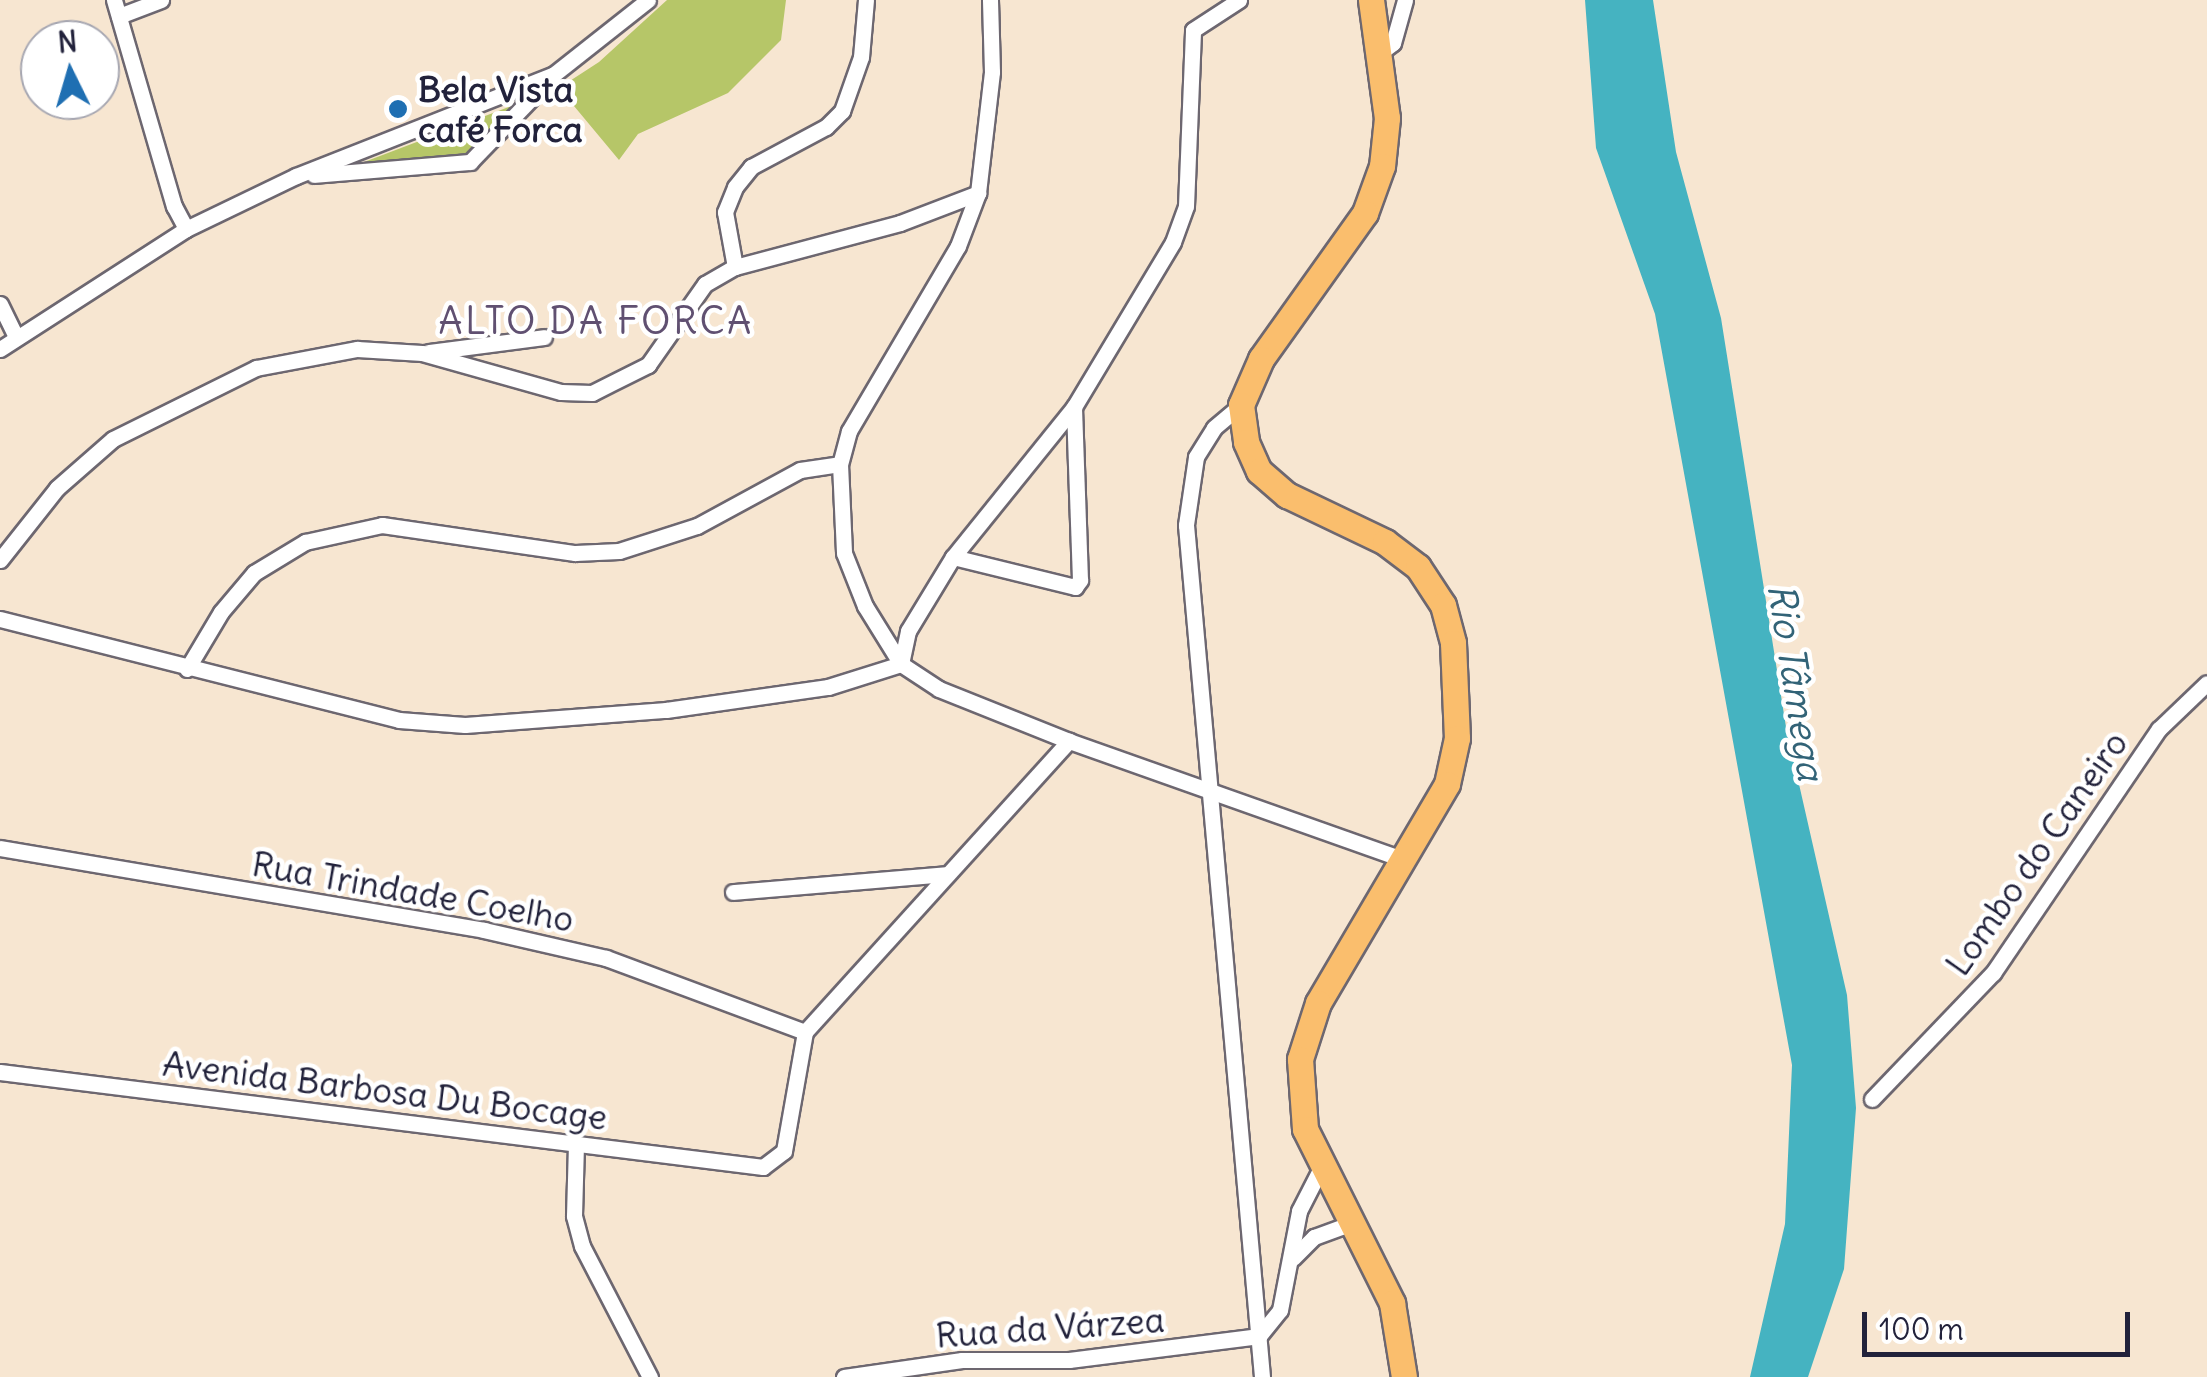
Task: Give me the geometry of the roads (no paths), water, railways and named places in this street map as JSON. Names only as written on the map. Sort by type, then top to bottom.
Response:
[{"type":"main road","points":[[1371,0],[1387,118],[1382,166],[1365,213],[1261,359],[1241,405],[1246,442],[1259,471],[1287,495],[1385,542],[1418,567],[1443,605],[1453,643],[1458,738],[1446,784],[1307,1030],[1300,1093],[1321,1168],[1392,1304],[1404,1377]]},
{"type":"street","points":[[161,0],[116,8],[174,206],[186,229]]},
{"type":"street","points":[[296,176],[470,162],[553,75],[648,0]]},
{"type":"street","points":[[735,267],[725,212],[735,187],[751,167],[842,111],[861,57],[866,0]]},
{"type":"street","points":[[990,0],[992,72],[978,193],[958,246],[850,431],[840,464],[844,552],[866,606],[902,664],[939,688],[1069,741],[1406,860]]},
{"type":"street","points":[[902,664],[908,631],[954,557],[1074,407],[1173,242],[1186,206],[1193,30],[1239,0]]},
{"type":"street","points":[[1381,52],[1393,43],[1406,0]]},
{"type":"street","points":[[0,350],[186,229],[296,176],[553,75]]},
{"type":"street","points":[[422,353],[561,392],[592,393],[648,365],[705,284],[735,267],[900,223],[978,193]]},
{"type":"street","points":[[0,304],[16,337]]},
{"type":"street","points":[[0,560],[57,488],[112,439],[189,396],[256,368],[357,349],[422,353],[544,337]]},
{"type":"street","points":[[1241,405],[1205,440],[1187,499],[1206,788],[1230,982],[1262,1377]]},
{"type":"street","points":[[954,557],[1063,590],[1075,588],[1080,580],[1074,407]]},
{"type":"street","points":[[187,669],[220,612],[254,573],[306,542],[382,525],[576,552],[619,551],[697,526],[800,470],[840,464]]},
{"type":"street","points":[[0,619],[399,720],[465,725],[559,722],[738,700],[828,687],[902,664]]},
{"type":"street","name":"Lombo do Caneiro","points":[[1872,1099],[1994,973],[2159,730],[2207,683]]},
{"type":"street","points":[[805,1032],[1069,741]]},
{"type":"street","name":"Rua Trindade Coelho","points":[[0,848],[519,938],[606,958],[805,1032]]},
{"type":"street","points":[[733,892],[947,874]]},
{"type":"street","name":"Avenida Barbosa Du Bocage","points":[[0,1072],[764,1167],[784,1151],[805,1032]]},
{"type":"street","points":[[576,1144],[574,1216],[582,1246],[650,1377]]},
{"type":"street","points":[[1259,1336],[1280,1310],[1299,1211],[1321,1168]]},
{"type":"street","points":[[1290,1262],[1302,1244],[1352,1223]]},
{"type":"street","name":"Rua da Várzea","points":[[844,1377],[962,1360],[1068,1369],[1259,1336]]},
{"type":"water","points":[[1585,0],[1653,0],[1676,152],[1721,318],[1786,727],[1847,995],[1856,1108],[1844,1269],[1808,1377],[1750,1377],[1785,1224],[1792,1065],[1655,314],[1596,148]]},
{"type":"place","name":"Bela Vista café Forca","points":[[398,109]]},
{"type":"district","name":"ALTO DA FORCA","points":[[596,321]]},
{"type":"water label","name":"Rio Tâmega","points":[[1796,682]]}]
